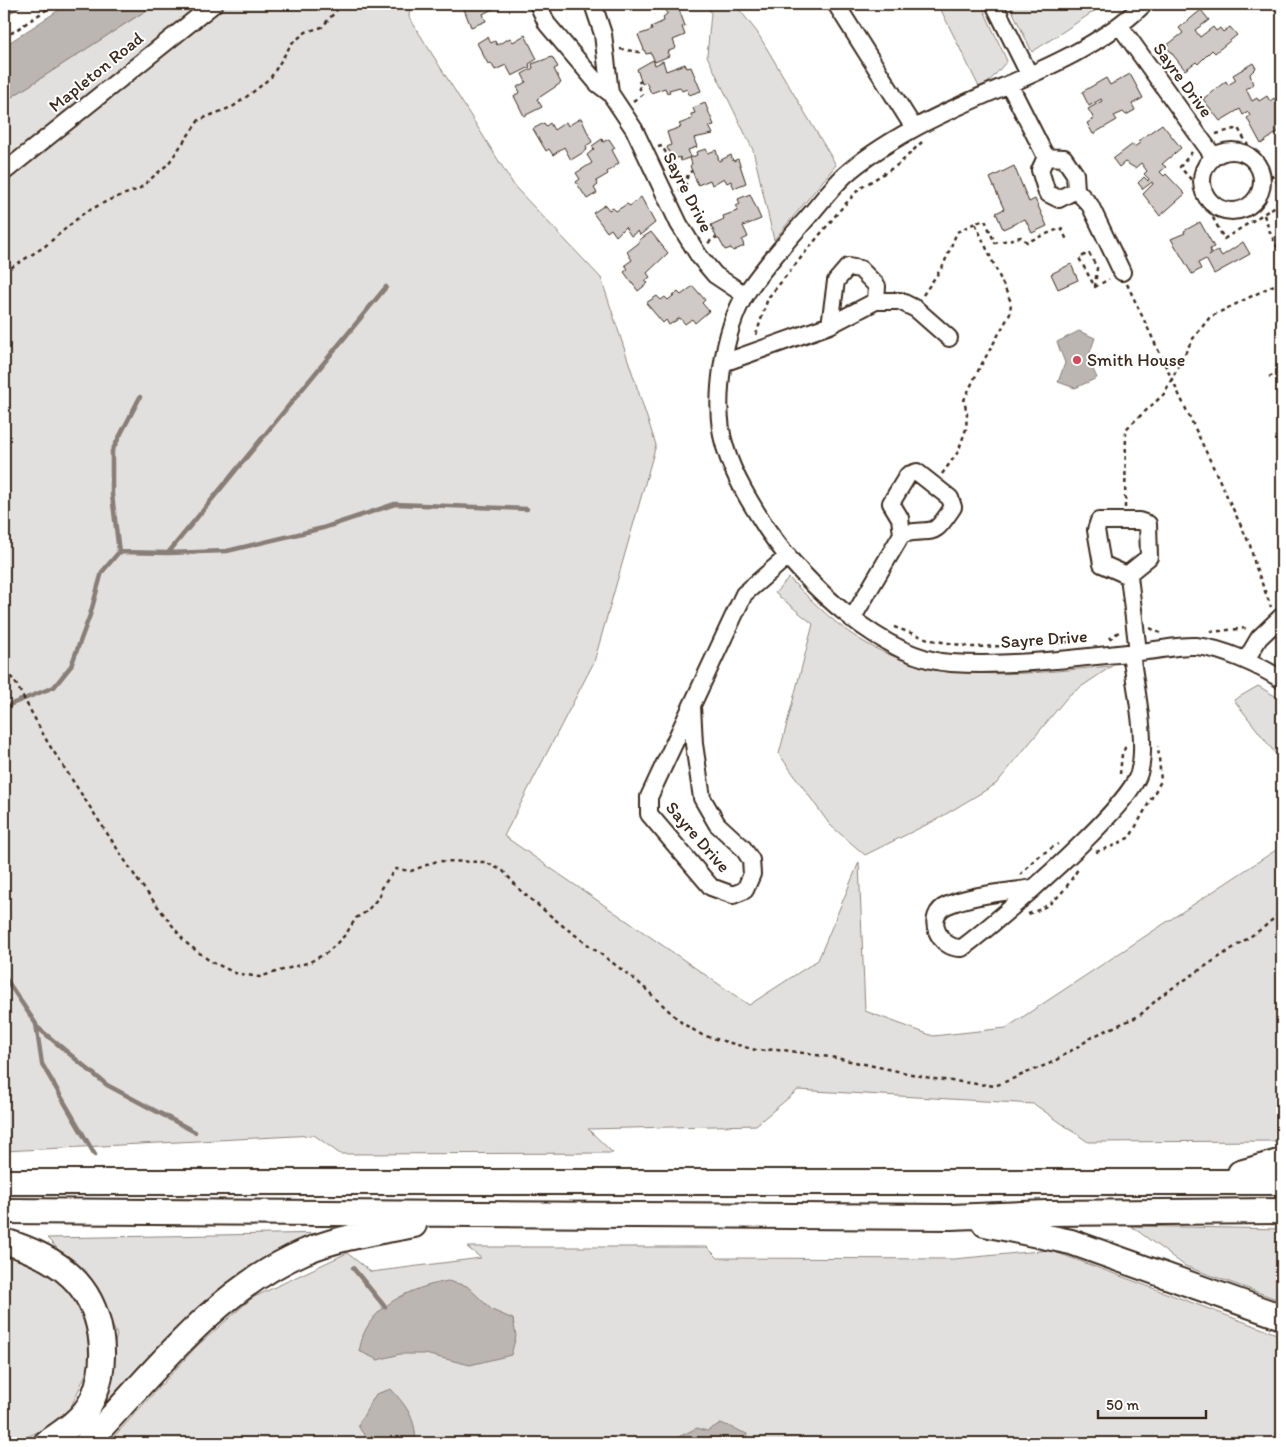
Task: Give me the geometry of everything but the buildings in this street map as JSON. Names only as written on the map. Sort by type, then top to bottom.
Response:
[{"type":"highway","points":[[1202,1181],[1267,1167],[1282,1161]]},
{"type":"highway","points":[[4,1182],[1282,1182]]},
{"type":"highway","points":[[4,1211],[951,1217],[1047,1213],[1282,1212]]},
{"type":"highway","points":[[87,1443],[214,1310],[267,1271],[306,1251],[342,1240],[464,1215]]},
{"type":"highway","points":[[951,1217],[1071,1242],[1282,1317]]},
{"type":"highway","points":[[4,1241],[22,1246],[71,1276],[86,1294],[101,1336],[100,1378],[92,1399],[72,1425],[46,1443]]},
{"type":"street","name":"Mapleton Road","points":[[4,172],[214,4]]},
{"type":"street","name":"Sayre Drive","points":[[538,4],[547,24],[598,84],[610,93],[635,131],[679,224],[699,256],[715,274],[745,295]]},
{"type":"street","name":"Sayre Drive","points":[[593,4],[603,34],[610,93]]},
{"type":"street","points":[[836,4],[914,128]]},
{"type":"street","points":[[994,4],[1029,74]]},
{"type":"street","name":"Sayre Drive","points":[[1151,7],[1066,57],[914,128],[881,148],[845,176],[774,256],[745,295],[736,315],[723,363],[718,391],[724,445],[746,496],[772,537],[788,556],[805,575],[852,619],[909,653],[947,663],[993,663],[1134,653],[1197,646],[1246,660],[1282,680]]},
{"type":"street","name":"Sayre Drive","points":[[1120,26],[1214,157]]},
{"type":"street","points":[[1009,84],[1046,157]]},
{"type":"street","points":[[1046,157],[1040,170],[1047,194],[1059,198],[1076,190]]},
{"type":"street","points":[[1046,157],[1064,158],[1074,174],[1076,190],[1090,206],[1122,272]]},
{"type":"street","points":[[830,325],[836,281],[848,268],[860,269],[876,286],[876,301]]},
{"type":"street","points":[[723,363],[830,325],[876,301],[900,301],[916,309],[950,338]]},
{"type":"street","points":[[852,619],[902,534]]},
{"type":"street","name":"Sayre Drive","points":[[692,706],[694,744],[702,798],[718,824],[743,848],[751,860],[752,874],[745,890],[733,895],[711,887],[648,814],[649,797],[744,594],[788,556]]},
{"type":"street","points":[[1032,888],[974,897],[947,905],[936,915],[934,923],[937,934],[949,946],[962,948],[989,929],[1100,825],[1134,786],[1139,773],[1142,748],[1134,653],[1134,620],[1128,576]]},
{"type":"street","points":[[1246,660],[1259,638],[1279,618]]},
{"type":"path","points":[[4,38],[55,4]]},
{"type":"path","points":[[4,272],[44,247],[84,213],[109,200],[139,189],[168,164],[199,120],[234,106],[257,89],[270,77],[292,43],[306,32],[322,27],[342,4]]},
{"type":"path","points":[[1151,7],[1164,4]]},
{"type":"path","points":[[616,49],[639,52],[644,50]]},
{"type":"path","points":[[633,101],[642,95],[638,83],[641,82]]},
{"type":"path","points":[[1213,132],[1218,134],[1238,128],[1253,154],[1282,188]]},
{"type":"path","points":[[749,354],[768,298],[786,274],[859,189],[899,164],[930,138]]},
{"type":"path","points":[[656,148],[662,146],[666,153],[669,152]]},
{"type":"path","points":[[1192,152],[1180,167],[1196,185],[1224,239],[1282,202]]},
{"type":"path","points":[[679,191],[685,188],[688,172],[692,170]]},
{"type":"path","points":[[1264,215],[1271,235],[1282,255]]},
{"type":"path","points":[[939,480],[958,452],[967,414],[964,400],[1010,314],[1011,302],[975,223],[985,220],[995,243],[1021,237],[1028,242],[1061,228],[1068,242]]},
{"type":"path","points":[[708,243],[716,237]]},
{"type":"path","points":[[1089,253],[1097,268],[1095,287],[1079,258],[1089,253]]},
{"type":"path","points":[[1095,287],[1122,272],[1170,379],[1250,544],[1255,565],[1279,618]]},
{"type":"path","points":[[1125,510],[1126,429],[1164,394],[1170,379],[1192,340],[1210,317],[1282,281]]},
{"type":"path","points":[[1269,377],[1282,370]]},
{"type":"path","points":[[1102,639],[1111,638],[1134,620],[1158,633],[1167,634]]},
{"type":"path","points":[[890,625],[931,640],[972,647],[1076,642]]},
{"type":"path","points":[[1202,633],[1236,628],[1251,628]]},
{"type":"path","points":[[4,671],[14,680],[48,743],[108,838],[185,942],[210,961],[235,973],[259,977],[310,962],[328,952],[346,934],[356,918],[366,912],[380,896],[381,888],[396,869],[411,870],[438,862],[485,862],[503,871],[522,892],[549,915],[637,981],[682,1023],[702,1035],[759,1051],[777,1049],[826,1056],[934,1078],[995,1086],[1053,1062],[1096,1034],[1140,1016],[1162,995],[1263,928],[1282,911]]},
{"type":"path","points":[[1120,777],[1122,754],[1128,742]]},
{"type":"path","points":[[1016,877],[1036,858],[1060,842]]},
{"type":"shaded area","points":[[4,4],[24,4],[4,17]]},
{"type":"shaded area","points":[[68,4],[156,4],[4,102],[4,46]]},
{"type":"shaded area","points":[[156,4],[410,4],[409,17],[515,187],[601,278],[656,445],[594,662],[504,836],[749,1005],[818,960],[859,862],[865,1011],[933,1036],[1006,1028],[1282,846],[1282,1136],[1275,1141],[1088,1142],[1034,1104],[798,1090],[756,1125],[588,1129],[613,1153],[340,1154],[314,1135],[4,1151],[4,102]]},
{"type":"shaded area","points":[[706,4],[735,4],[757,32],[836,165],[774,240],[753,150],[707,56],[711,13]]},
{"type":"shaded area","points":[[938,4],[981,4],[1007,61],[981,91]]},
{"type":"shaded area","points":[[1009,4],[1105,4],[1032,52]]},
{"type":"shaded area","name":"Smith House","points":[[1079,331],[1095,338],[1088,358],[1097,378],[1075,388],[1058,382],[1065,363],[1057,342]]},
{"type":"shaded area","points":[[789,578],[827,615],[859,639],[900,659],[929,667],[989,674],[1112,666],[1069,695],[996,784],[936,820],[865,855],[830,825],[779,754],[813,624],[775,593]]},
{"type":"shaded area","points":[[1258,686],[1282,700],[1282,762],[1234,700]]},
{"type":"shaded area","points":[[1131,1226],[1282,1229],[1282,1301],[1185,1266]]},
{"type":"shaded area","points":[[331,1233],[224,1285],[91,1423],[117,1335],[92,1283],[47,1238]]},
{"type":"shaded area","points":[[467,1247],[707,1247],[718,1258],[954,1259],[1050,1250],[1282,1336],[1282,1443],[108,1443],[197,1346],[252,1298],[347,1253],[371,1272],[481,1258]]},
{"type":"shaded area","points":[[19,1254],[57,1276],[89,1319],[89,1367],[65,1420],[13,1443],[4,1443],[4,1255]]},
{"type":"shaded area","points":[[448,1281],[467,1286],[492,1310],[513,1319],[516,1336],[511,1355],[470,1365],[425,1354],[400,1354],[378,1360],[359,1351],[365,1331],[381,1310],[391,1302],[413,1291]]},
{"type":"shaded area","points":[[391,1389],[406,1407],[412,1419],[416,1441],[414,1443],[389,1443],[374,1440],[367,1437],[358,1425],[376,1394]]},
{"type":"shaded area","points":[[721,1423],[747,1434],[746,1443],[666,1443],[697,1428],[707,1431]]},
{"type":"waterway","points":[[4,707],[54,687],[71,666],[90,615],[102,572],[119,552],[168,553],[386,287]]},
{"type":"waterway","points":[[119,552],[112,495],[112,451],[140,397]]},
{"type":"waterway","points":[[168,553],[227,551],[323,528],[395,504],[527,509]]},
{"type":"waterway","points":[[4,976],[36,1024],[42,1064],[95,1155]]},
{"type":"waterway","points":[[37,1027],[107,1085],[195,1132]]},
{"type":"waterway","points":[[353,1268],[385,1307]]},
{"type":"place","name":"Smith House","points":[[1077,360]]}]
